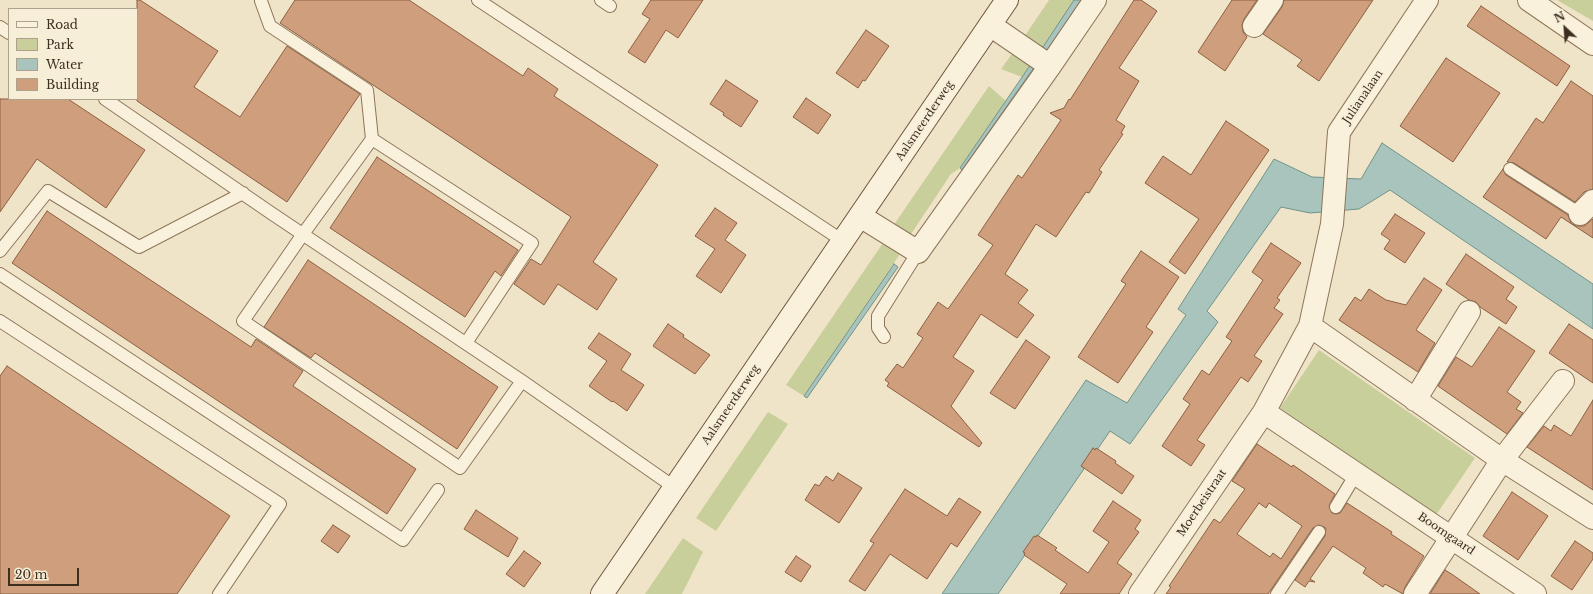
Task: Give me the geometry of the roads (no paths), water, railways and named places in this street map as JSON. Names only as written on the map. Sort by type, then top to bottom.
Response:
[{"type":"street","name":"Aalsmeerderweg","points":[[602,594],[1007,0]]},
{"type":"street","points":[[860,216],[918,252],[1050,66],[1094,0]]},
{"type":"street","points":[[1254,26],[1272,0]]},
{"type":"street","points":[[1529,0],[1593,44]]},
{"type":"street","name":"Julianalaan","points":[[1310,326],[1332,224],[1339,132],[1423,1]]},
{"type":"street","points":[[990,25],[1050,66]]},
{"type":"street","points":[[1416,400],[1469,312]]},
{"type":"street","points":[[1264,412],[1310,326],[1502,460],[1593,518]]},
{"type":"street","points":[[1415,594],[1502,460],[1563,381]]},
{"type":"street","name":"Boomgaard","points":[[1264,412],[1535,594]]},
{"type":"street","name":"Moerbeistraat","points":[[1140,594],[1264,412]]},
{"type":"lane","points":[[260,0],[270,26],[366,90],[372,139],[303,234],[243,321],[460,468],[522,380]]},
{"type":"lane","points":[[478,0],[843,241]]},
{"type":"lane","points":[[106,100],[303,234],[522,380],[674,487]]},
{"type":"lane","points":[[372,139],[532,243],[466,343]]},
{"type":"lane","points":[[1510,169],[1587,208]]},
{"type":"lane","points":[[0,251],[48,191],[139,247],[243,193]]},
{"type":"lane","points":[[884,337],[878,328],[878,316],[918,252]]},
{"type":"lane","points":[[0,274],[403,540],[438,490]]},
{"type":"lane","points":[[0,321],[280,504],[219,594]]},
{"type":"lane","points":[[1336,507],[1356,474]]},
{"type":"lane","points":[[1277,594],[1319,532]]},
{"type":"water","points":[[1074,0],[1081,0],[1046,52],[1043,47]]},
{"type":"water","points":[[1031,64],[1035,66],[962,170],[960,168]]},
{"type":"water","points":[[1382,143],[1593,284],[1593,329],[1390,190],[1359,209],[1310,213],[1281,207],[1207,311],[1218,322],[1130,444],[1110,431],[998,594],[942,594],[1086,380],[1127,403],[1186,315],[1178,309],[1274,159],[1312,177],[1361,179]]},
{"type":"water","points":[[894,264],[898,267],[807,398],[804,396]]}]
